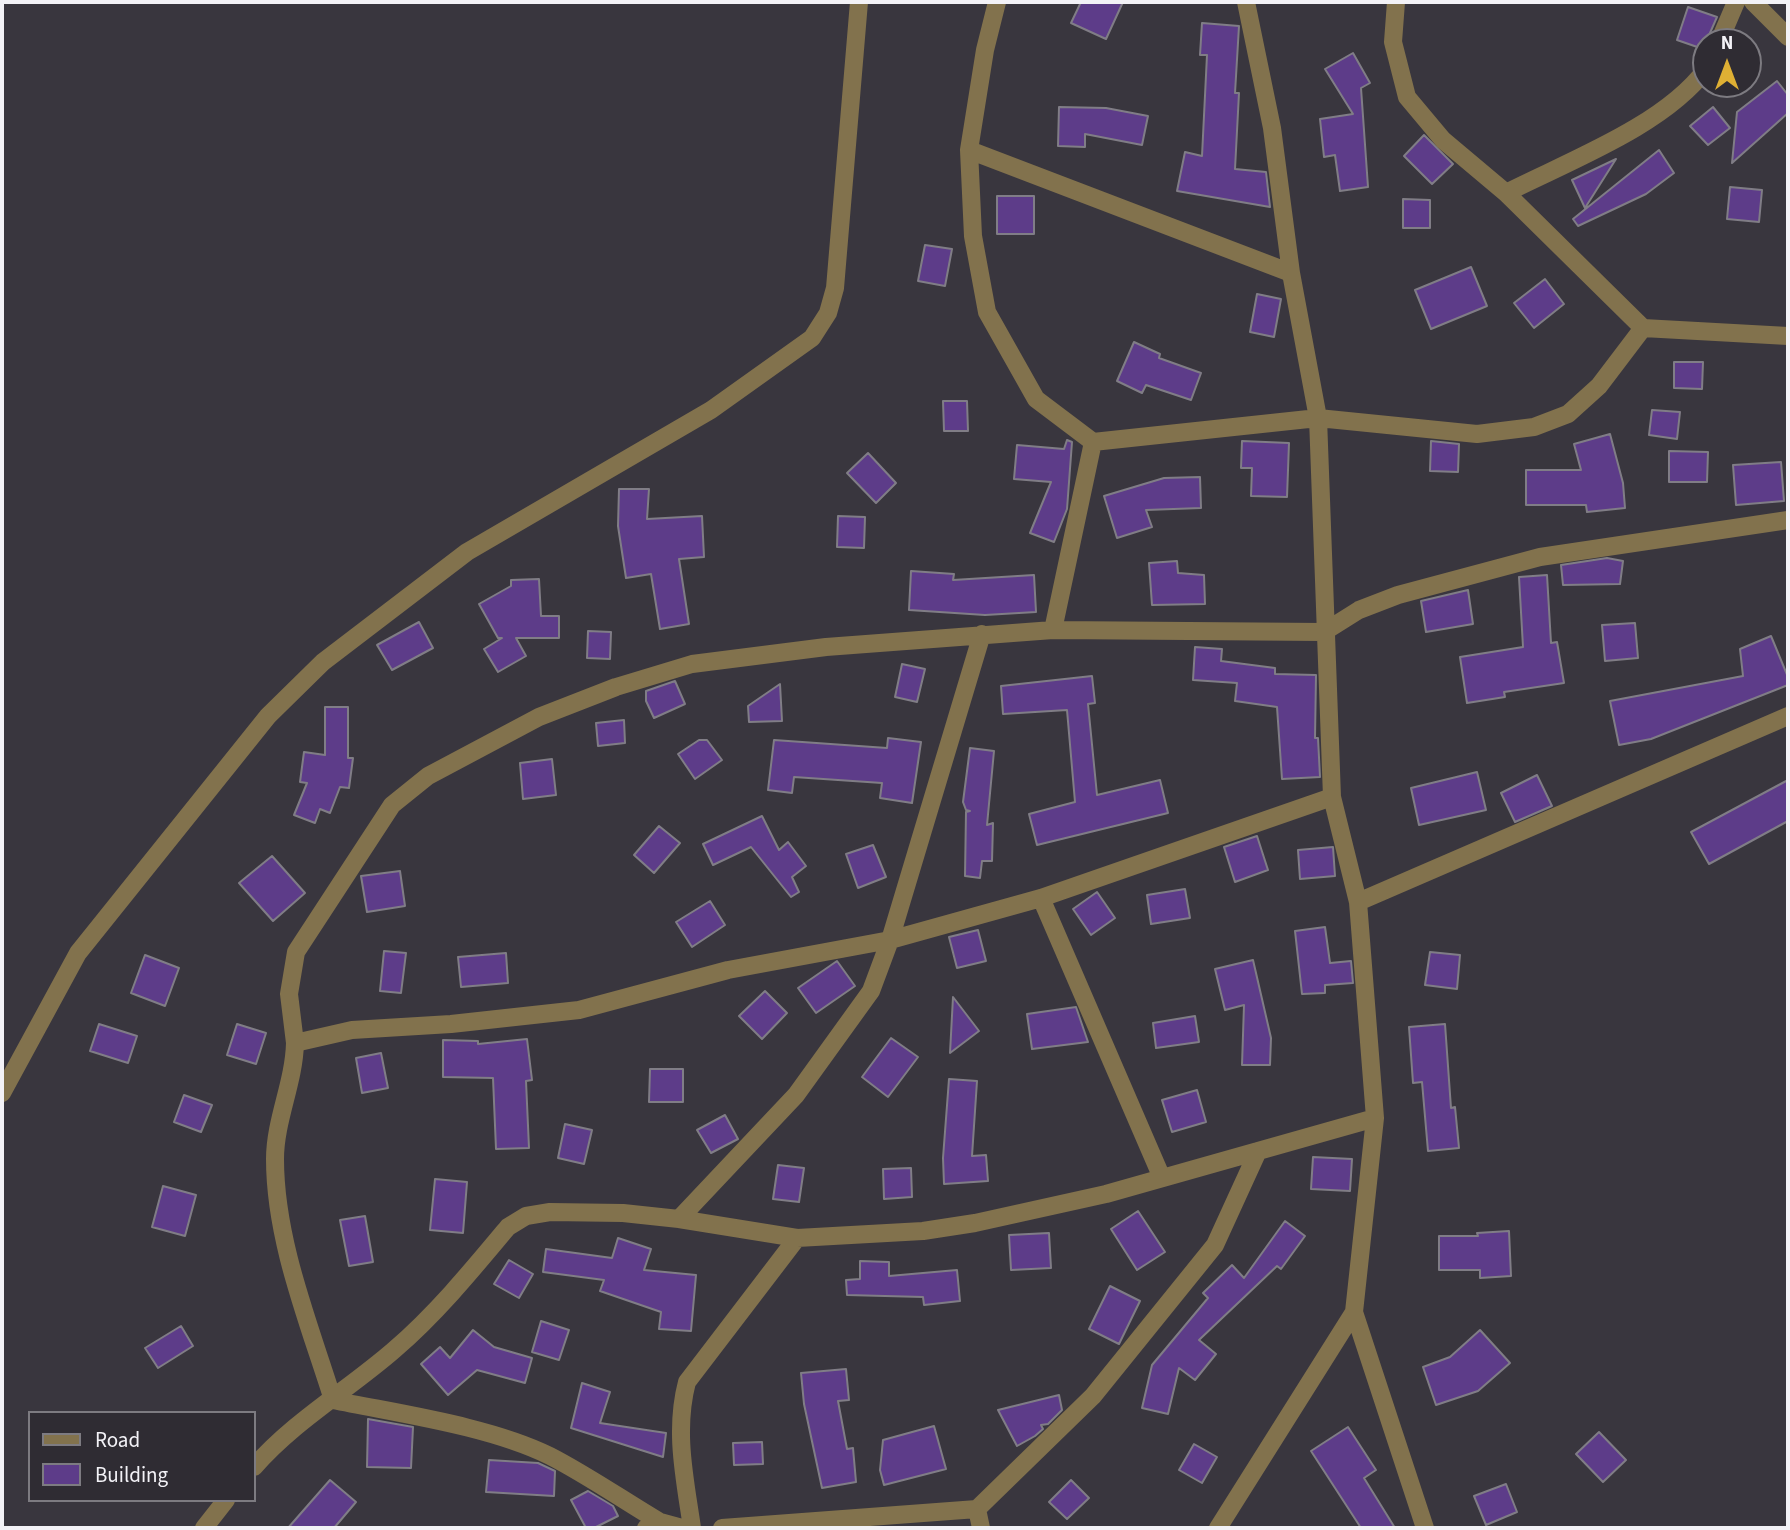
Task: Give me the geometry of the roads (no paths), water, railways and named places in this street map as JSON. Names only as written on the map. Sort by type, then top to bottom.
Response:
[{"type":"street","points":[[2,1093],[78,953],[268,716],[323,662],[467,552],[710,411],[812,338],[828,313],[835,288],[859,2]]},
{"type":"street","points":[[997,2],[985,50],[969,150],[973,236],[988,312],[1036,399],[1093,442],[1318,418],[1477,433],[1534,427],[1568,414],[1599,386],[1643,328]]},
{"type":"street","points":[[1246,2],[1272,128],[1291,273],[1318,418],[1332,797],[1359,902],[1375,1118],[1354,1312],[1425,1528]]},
{"type":"street","points":[[1396,2],[1393,42],[1407,97],[1443,140],[1506,193],[1643,328],[1788,336]]},
{"type":"street","points":[[1725,28],[1736,2]]},
{"type":"street","points":[[1753,2],[1788,37]]},
{"type":"street","points":[[1506,193],[1665,110],[1692,88]]},
{"type":"street","points":[[969,150],[1291,273]]},
{"type":"street","points":[[1053,630],[1093,442]]},
{"type":"street","points":[[333,1400],[288,1253],[276,1192],[275,1157],[294,1069],[295,1043],[289,994],[296,952],[392,805],[428,776],[539,718],[616,687],[691,664],[826,647],[1053,630],[1324,632],[1359,610],[1398,595],[1540,557],[1788,520]]},
{"type":"street","points":[[679,1219],[796,1095],[871,991],[890,940],[982,634]]},
{"type":"street","points":[[1359,902],[1788,716]]},
{"type":"street","points":[[295,1043],[352,1030],[451,1024],[579,1010],[728,970],[890,940],[1041,898],[1332,797]]},
{"type":"street","points":[[1041,898],[1162,1178]]},
{"type":"street","points":[[256,1465],[298,1422],[333,1400],[397,1348],[508,1227],[526,1216],[550,1212],[623,1213],[797,1238],[923,1231],[975,1223],[1162,1178],[1375,1118]]},
{"type":"street","points":[[722,1528],[976,1509],[1093,1396],[1215,1245],[1258,1151]]},
{"type":"street","points":[[692,1528],[680,1437],[681,1406],[687,1382],[797,1238]]},
{"type":"street","points":[[1219,1528],[1354,1312]]},
{"type":"street","points":[[333,1400],[439,1422],[548,1455],[653,1525],[682,1528]]},
{"type":"street","points":[[204,1528],[224,1502]]},
{"type":"street","points":[[976,1509],[981,1528]]}]
